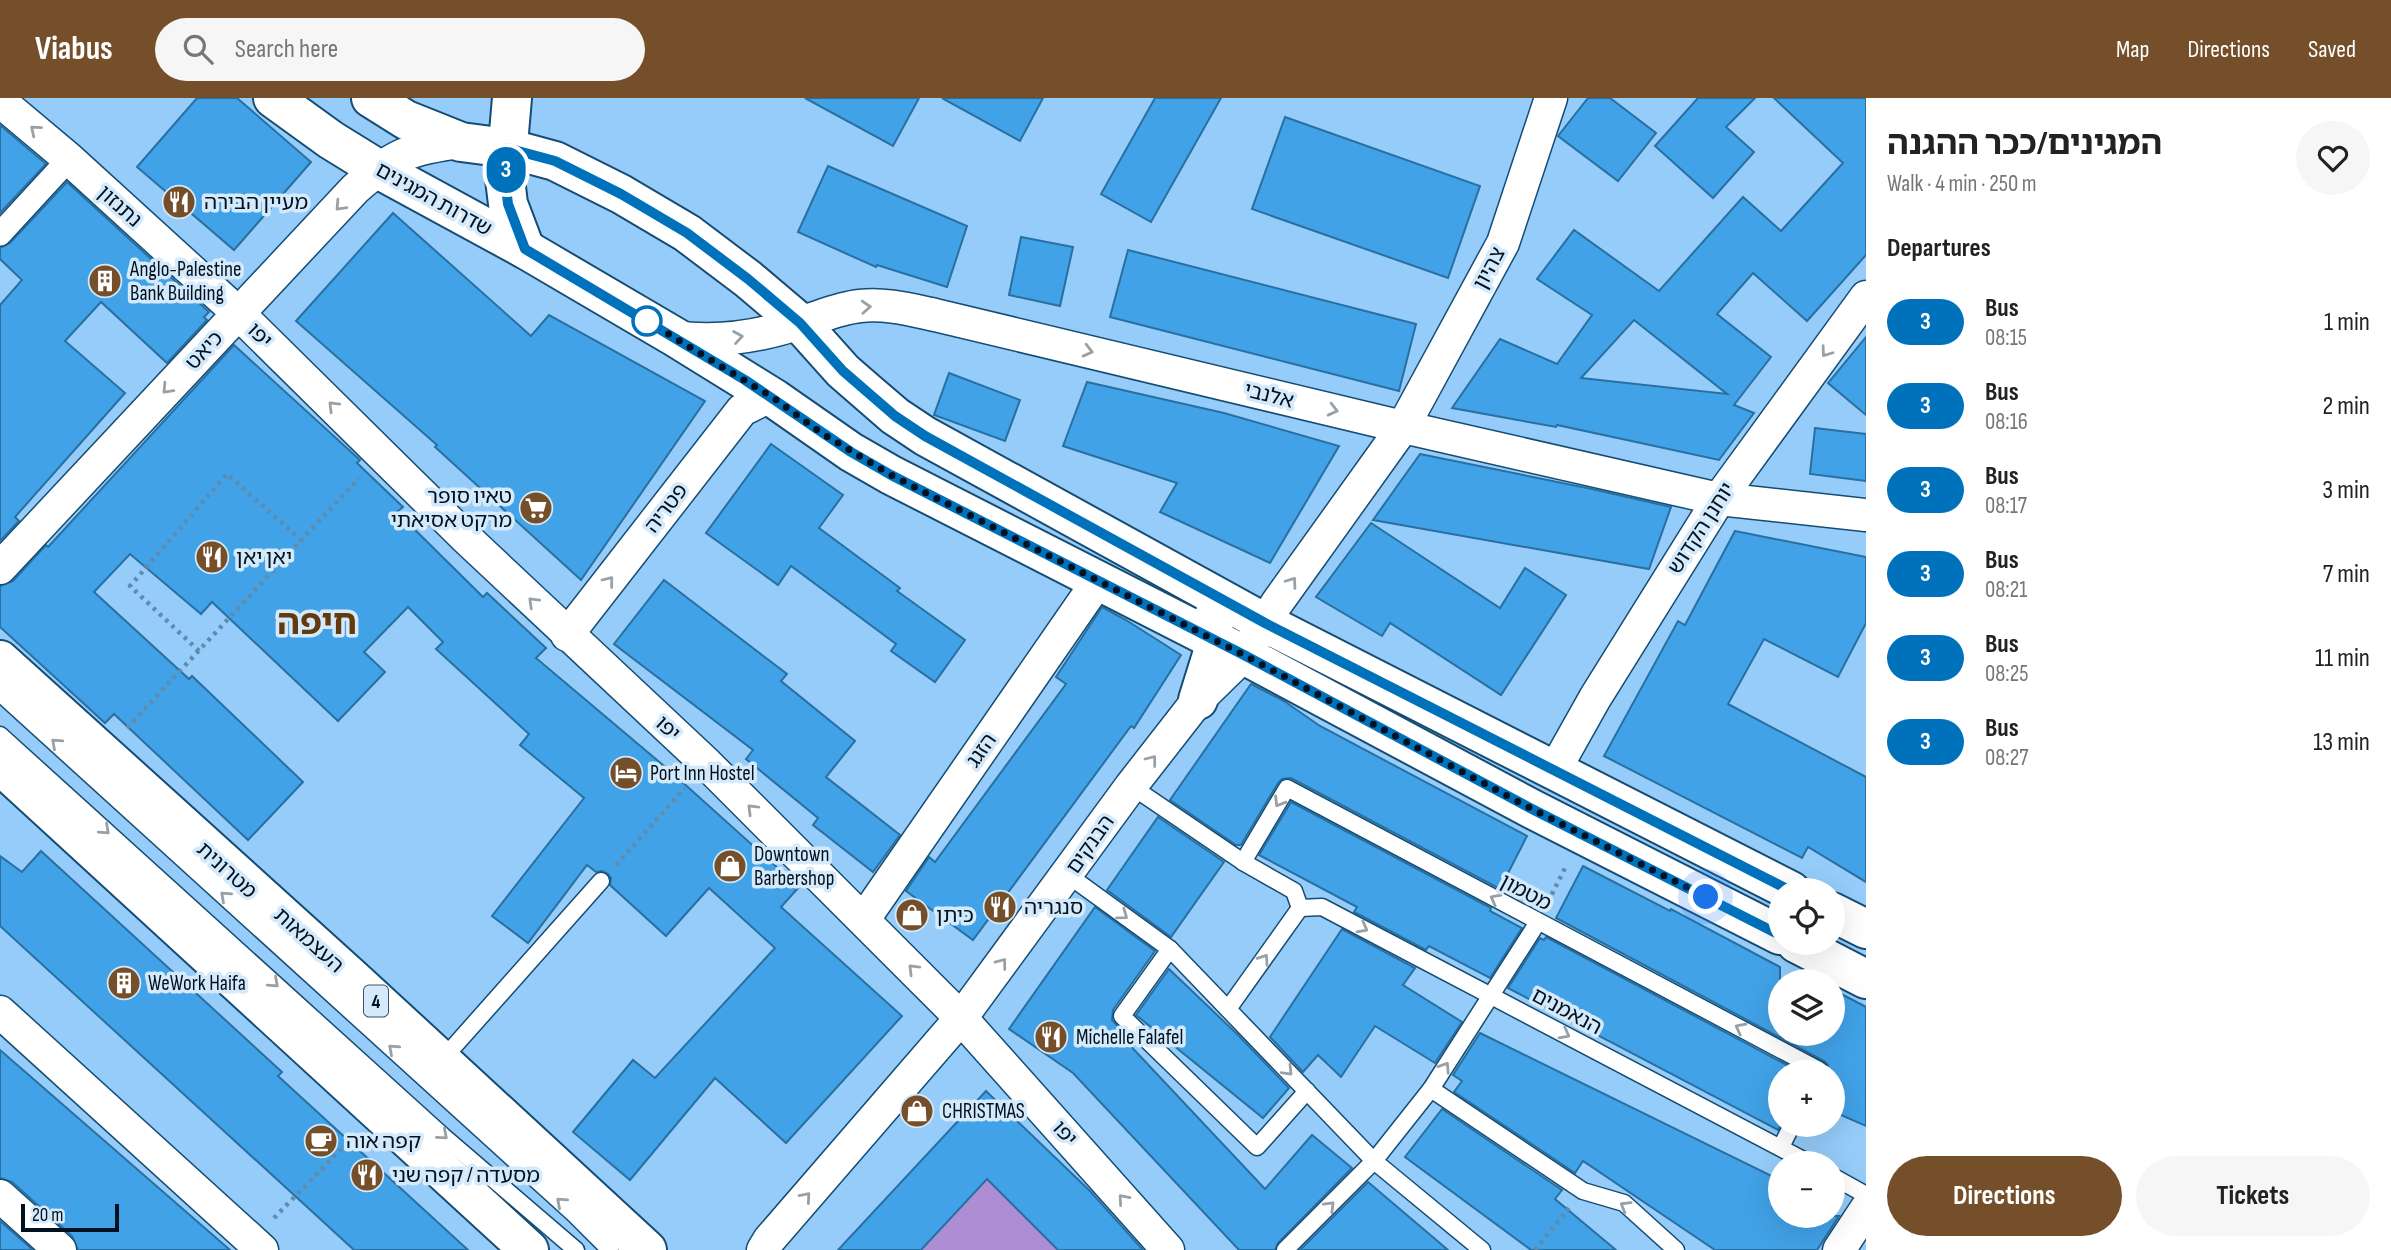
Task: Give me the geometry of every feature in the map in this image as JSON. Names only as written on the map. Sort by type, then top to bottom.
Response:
[{"type":"main road","name":"שדרות המגינים","points":[[273,98],[331,140],[378,169],[525,249],[675,337],[891,475],[1768,929]]},
{"type":"main road","points":[[371,98],[418,125],[461,142],[507,148],[555,161],[621,194],[687,233],[748,279],[800,323],[850,378],[895,416],[925,436],[1265,623],[1768,879]]},
{"type":"main road","points":[[512,98],[505,179],[508,204],[525,249]]},
{"type":"main road","points":[[1198,700],[1208,668],[1228,648],[1215,622],[1210,593]]},
{"type":"main road","name":"העצמאות","points":[[0,660],[647,1250]]},
{"type":"main road","points":[[8,777],[529,1250]]},
{"type":"main road","points":[[1845,918],[1866,929]]},
{"type":"main road","points":[[1819,955],[1866,979]]},
{"type":"street","name":"צהיון","points":[[1403,427],[1503,243],[1551,98]]},
{"type":"street","name":"נתנזון","points":[[0,101],[69,159],[238,313]]},
{"type":"street","name":"כיאט","points":[[0,568],[355,190],[378,169],[401,155],[424,147],[461,142]]},
{"type":"street","points":[[0,234],[69,159]]},
{"type":"street","name":"יוחנן הקדוש","points":[[1554,771],[1595,698],[1719,499],[1866,297]]},
{"type":"street","name":"אלנבי","points":[[675,337],[698,341],[733,339],[860,306],[890,306],[1719,499],[1866,516]]},
{"type":"street","name":"יפו","points":[[238,313],[567,635],[707,764],[864,919],[961,1018],[1168,1250]]},
{"type":"street","name":"פטריה","points":[[567,635],[742,410],[764,399],[775,399]]},
{"type":"street","points":[[1228,648],[1265,623],[1276,603],[1403,427]]},
{"type":"street","name":"הזגג","points":[[864,919],[1098,581]]},
{"type":"street","name":"הבנקים","points":[[763,1250],[778,1229],[961,1018],[1131,786],[1198,700]]},
{"type":"street","points":[[0,1012],[252,1247]]},
{"type":"street","points":[[0,1196],[60,1250]]},
{"type":"street","points":[[1839,1250],[1866,1209]]},
{"type":"lane","name":"מטרונית","points":[[0,693],[564,1205],[610,1250]]},
{"type":"lane","points":[[0,735],[443,1136],[576,1250]]},
{"type":"lane","points":[[1131,786],[1243,862],[1294,891],[1300,908],[1228,1009]]},
{"type":"lane","name":"מטמון","points":[[1243,862],[1287,789],[1800,1060]]},
{"type":"lane","points":[[1068,875],[1170,949],[1374,1161],[1482,1250]]},
{"type":"lane","points":[[441,1061],[601,881]]},
{"type":"lane","name":"הנאמנים","points":[[1300,908],[1322,906],[1788,1151]]},
{"type":"lane","points":[[1285,1250],[1374,1161],[1431,1088],[1538,922]]},
{"type":"lane","points":[[1170,949],[1122,1016],[1257,1147],[1307,1091]]},
{"type":"lane","points":[[1431,1088],[1583,1191],[1624,1203],[1676,1250]]},
{"type":"lane","points":[[1781,1147],[1786,1137]]},
{"type":"lane","points":[[1845,1183],[1866,1195]]},
{"type":"path","points":[[103,754],[382,454]]},
{"type":"path","points":[[199,651],[130,586],[227,474],[302,540]]},
{"type":"path","points":[[601,881],[707,764]]},
{"type":"path","points":[[1538,922],[1583,835]]},
{"type":"path","points":[[252,1247],[378,1111]]},
{"type":"path","points":[[1535,1250],[1583,1191]]},
{"type":"shaded area","points":[[987,1179],[1058,1250],[921,1250]]},
{"type":"building","points":[[197,98],[237,98],[311,162],[234,250],[137,167]]},
{"type":"building","points":[[805,98],[919,98],[893,146]]},
{"type":"building","points":[[942,98],[1043,98],[1020,141]]},
{"type":"building","points":[[1155,98],[1221,98],[1151,222],[1101,194]]},
{"type":"building","points":[[1588,98],[1610,98],[1656,133],[1618,181],[1558,136]]},
{"type":"building","points":[[1698,98],[1755,98],[1726,127],[1754,152],[1713,198],[1655,146]]},
{"type":"building","points":[[1774,98],[1866,98],[1866,255],[1807,321],[1753,273],[1717,314],[1771,357],[1734,405],[1754,413],[1719,460],[1557,425],[1556,427],[1452,408],[1500,339],[1557,364],[1592,315],[1537,279],[1574,230],[1659,291],[1743,197],[1781,231],[1843,163]],"holes":[[[1634,320],[1727,394],[1581,378]]]},
{"type":"building","points":[[1285,117],[1480,186],[1448,278],[1252,209]]},
{"type":"building","points":[[0,125],[46,164],[0,213]]},
{"type":"building","points":[[828,166],[967,226],[947,287],[877,265],[876,267],[798,232]]},
{"type":"building","points":[[67,182],[209,312],[204,317],[207,320],[167,363],[101,302],[65,341],[125,393],[15,517],[19,521],[0,541],[0,305],[22,280],[0,259],[0,248],[10,243]]},
{"type":"building","points":[[393,213],[531,336],[549,315],[705,401],[581,580],[435,447],[437,445],[296,321]]},
{"type":"building","points":[[1021,237],[1073,247],[1060,306],[1009,295]]},
{"type":"building","points":[[1128,250],[1416,324],[1399,391],[1110,317]]},
{"type":"building","points":[[1866,337],[1866,415],[1828,383]]},
{"type":"building","points":[[234,345],[360,460],[357,463],[403,507],[397,512],[483,597],[487,593],[546,648],[536,658],[670,771],[799,887],[781,907],[902,1016],[786,1143],[715,1078],[630,1180],[573,1132],[633,1060],[655,1078],[775,948],[709,888],[666,936],[610,885],[611,878],[608,874],[596,872],[587,865],[528,943],[492,916],[584,798],[520,745],[529,734],[436,649],[443,642],[408,607],[364,652],[385,672],[338,721],[212,602],[201,614],[130,554],[94,592],[189,679],[192,676],[303,782],[248,840],[114,714],[105,723],[0,627],[0,586],[13,581],[46,545],[48,547]]},
{"type":"building","points":[[949,373],[1020,400],[1005,441],[934,415]]},
{"type":"building","points":[[1087,382],[1224,413],[1339,446],[1270,563],[1160,512],[1177,483],[1063,446]]},
{"type":"building","points":[[1815,428],[1866,434],[1866,481],[1810,474]]},
{"type":"building","points":[[771,444],[843,495],[819,528],[900,588],[897,591],[965,640],[935,682],[891,651],[896,644],[791,566],[778,585],[706,533]]},
{"type":"building","points":[[1420,454],[1671,507],[1649,569],[1373,520]]},
{"type":"building","points":[[1371,523],[1500,608],[1525,568],[1566,595],[1501,695],[1390,623],[1382,636],[1316,597]]},
{"type":"building","points":[[1735,531],[1866,557],[1866,623],[1838,677],[1764,639],[1728,704],[1866,777],[1866,882],[1808,847],[1802,858],[1604,756],[1678,621],[1685,625]]},
{"type":"building","points":[[664,580],[787,674],[781,681],[855,741],[826,777],[900,835],[873,872],[813,825],[818,818],[746,759],[753,750],[614,644]]},
{"type":"building","points":[[1102,607],[1181,655],[1134,728],[1131,726],[973,940],[906,891],[929,857],[935,862],[1066,684],[1056,677]]},
{"type":"building","points":[[1251,684],[1284,701],[1320,726],[1527,836],[1500,889],[1291,778],[1282,779],[1278,783],[1241,845],[1236,845],[1170,800]]},
{"type":"building","points":[[1291,802],[1491,908],[1490,911],[1522,928],[1490,978],[1429,946],[1426,950],[1354,912],[1357,907],[1259,855]]},
{"type":"building","points":[[1158,817],[1224,862],[1171,937],[1107,890]]},
{"type":"building","points":[[41,851],[282,1072],[278,1076],[468,1250],[354,1250],[0,926],[0,856],[22,872]]},
{"type":"building","points":[[1583,866],[1780,967],[1768,969],[1768,1031],[1556,918]]},
{"type":"building","points":[[1095,907],[1155,951],[1113,1010],[1112,1020],[1127,1036],[1124,1039],[1265,1189],[1312,1135],[1352,1168],[1278,1243],[1275,1250],[1239,1250],[1073,1073],[1009,1029]]},
{"type":"building","points":[[1342,929],[1415,968],[1403,985],[1462,1022],[1435,1063],[1375,1026],[1341,1077],[1318,1055],[1303,1072],[1270,1037]]},
{"type":"building","points":[[1546,937],[1778,1060],[1768,1060],[1768,1125],[1508,988],[1540,938],[1544,940]]},
{"type":"building","points":[[1169,969],[1289,1088],[1263,1118],[1136,1015]]},
{"type":"building","points":[[1845,996],[1866,1007],[1866,1126],[1845,1117],[1845,1060],[1822,1060],[1796,1046],[1845,1046]]},
{"type":"building","points":[[1480,1033],[1768,1174],[1768,1228],[1831,1228],[1817,1250],[1715,1250],[1583,1161],[1575,1173],[1454,1092],[1462,1081],[1453,1075]]},
{"type":"building","points":[[0,1050],[230,1250],[78,1250],[72,1236],[12,1182],[0,1178]]},
{"type":"building","points":[[986,1091],[1090,1191],[1143,1250],[1058,1250],[987,1179],[921,1250],[838,1250]]},
{"type":"building","points":[[1442,1109],[1562,1190],[1555,1199],[1616,1250],[1531,1250],[1405,1157]]},
{"type":"building","points":[[1368,1182],[1448,1250],[1300,1250]]},
{"type":"building","points":[[0,1221],[33,1250],[0,1250]]},
{"type":"bus line","name":"3","points":[[1768,879],[1265,623],[925,436],[895,416],[843,371],[800,323],[687,233],[621,194],[555,161],[507,148],[505,179],[508,204],[514,226],[525,249],[745,380],[851,452],[1244,655],[1549,818],[1768,929]]},
{"type":"place","name":"מעיין הבירה","points":[[179,202]]},
{"type":"place","name":"Anglo-Palestine Bank Building","points":[[105,281]]},
{"type":"place","name":"טאיו סופר מרקט אסיאתי","points":[[536,508]]},
{"type":"place","name":"יאן יאן","points":[[212,557]]},
{"type":"place","name":"Port Inn Hostel","points":[[626,773]]},
{"type":"place","name":"Downtown Barbershop","points":[[730,866]]},
{"type":"place","name":"סנגריה","points":[[1000,907]]},
{"type":"place","name":"כיתן","points":[[912,915]]},
{"type":"place","name":"WeWork Haifa","points":[[124,983]]},
{"type":"place","name":"Michelle Falafel","points":[[1051,1037]]},
{"type":"place","name":"CHRISTMAS","points":[[917,1111]]},
{"type":"place","name":"קפה אוה","points":[[321,1141]]},
{"type":"place","name":"מסעדה / קפה שני","points":[[367,1175]]},
{"type":"district","name":"חיפה","points":[[317,622]]},
{"type":"route","points":[[647,321],[775,399],[820,432],[891,475],[1244,655],[1532,809],[1706,897]]}]
